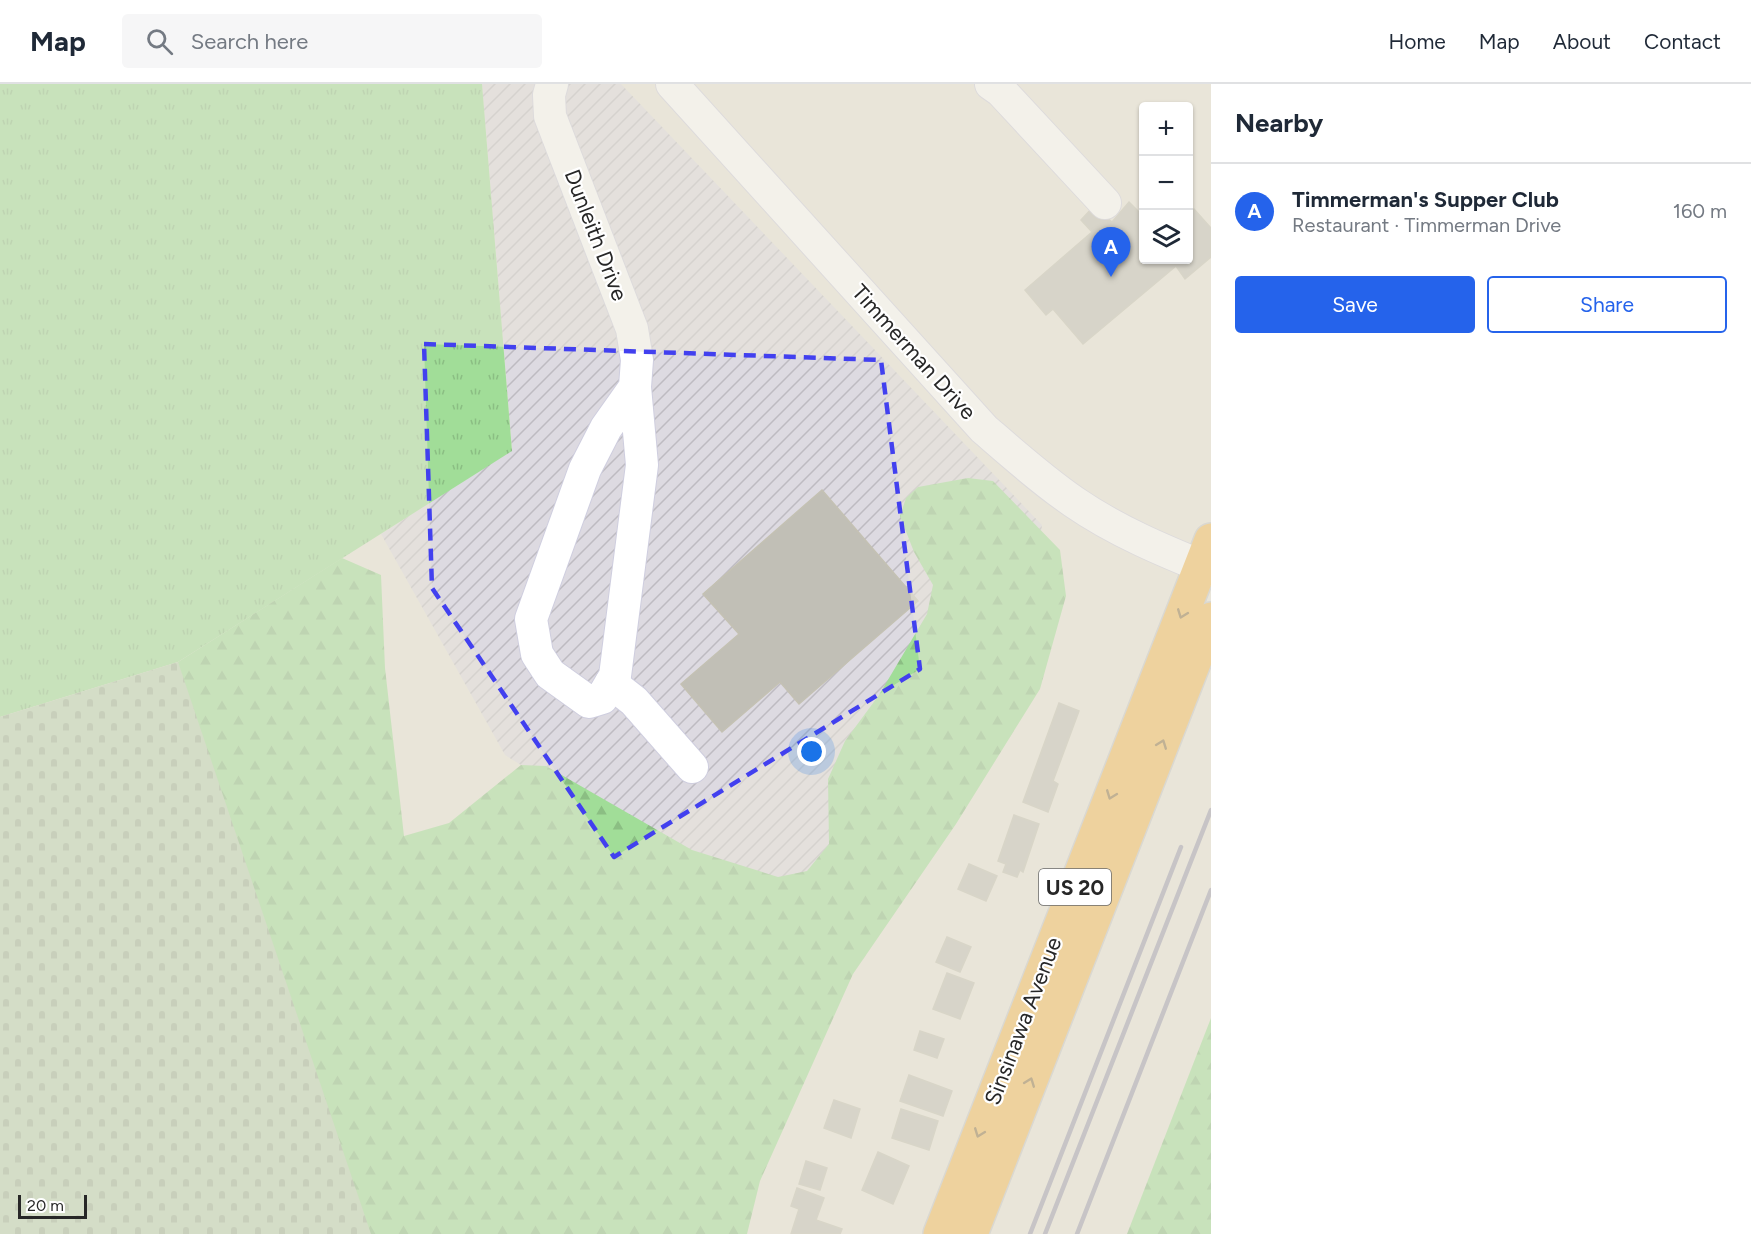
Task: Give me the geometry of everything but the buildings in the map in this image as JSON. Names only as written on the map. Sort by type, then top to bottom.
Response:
[{"type":"highway","name":"Sinsinawa Avenue","points":[[940,1234],[1207,559]]},
{"type":"highway","name":"Sinsinawa Avenue","points":[[971,1234],[1211,619]]},
{"type":"street","name":"Dunleith Drive","points":[[552,84],[549,95],[550,116],[632,329],[637,360],[635,387],[642,465],[615,676],[610,684]]},
{"type":"street","name":"Timmerman Drive","points":[[672,84],[984,429],[1032,471],[1076,503],[1120,530],[1172,555],[1207,559]]},
{"type":"street","points":[[992,84],[1106,203]]},
{"type":"street","points":[[635,387],[606,428],[585,470],[531,619],[537,654],[550,674],[589,702],[602,698],[610,684],[634,701],[692,767]]},
{"type":"highlighted area","points":[[424,344],[881,360],[920,669],[614,857],[432,588]]},
{"type":"shaded area","points":[[482,84],[621,84],[1042,525],[1031,616],[853,974],[505,755],[381,534],[512,450]]},
{"type":"green space","points":[[0,84],[482,84],[512,451],[178,662],[0,717]]},
{"type":"green space","points":[[968,478],[993,481],[1060,550],[1066,596],[1040,689],[956,824],[853,974],[760,1181],[747,1234],[223,1234],[178,662],[342,558],[381,575],[385,668],[404,836],[449,823],[521,765],[546,766],[692,850],[778,877],[807,871],[829,844],[828,779],[845,741],[879,695],[927,614],[933,585],[914,552],[900,516],[906,498],[918,487]]},
{"type":"green space","points":[[178,662],[371,1234],[0,1234],[0,717]]},
{"type":"green space","points":[[1211,1018],[1211,1234],[1127,1234]]},
{"type":"railway","points":[[1045,1234],[1211,810]]},
{"type":"railway","points":[[1030,1234],[1181,847]]},
{"type":"railway","points":[[1077,1234],[1211,890]]},
{"type":"place","name":"Timmerman's Supper Club","points":[[1111,277]]}]
